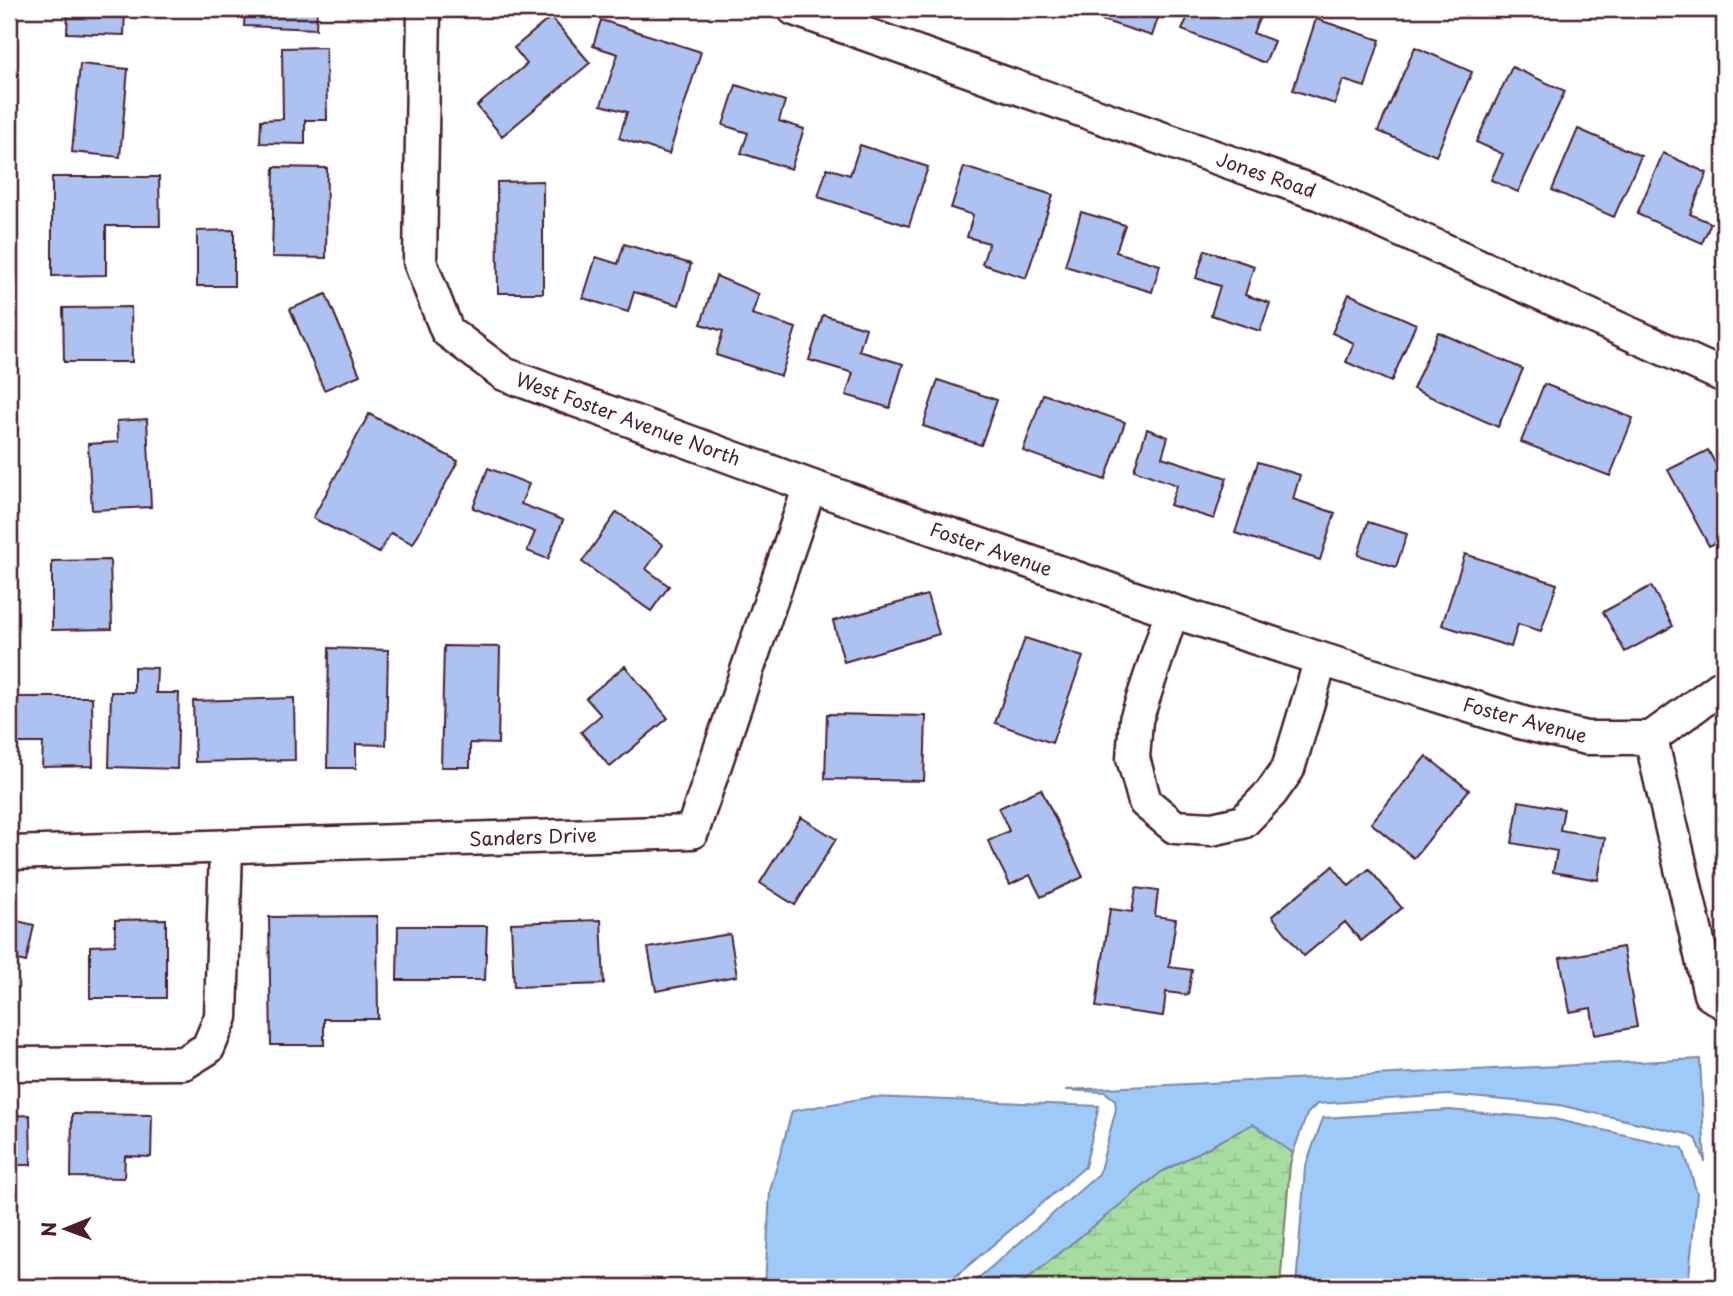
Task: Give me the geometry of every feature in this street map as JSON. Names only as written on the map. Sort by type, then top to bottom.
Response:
[{"type":"street","name":"West Foster Avenue North","points":[[424,9],[420,262],[447,331],[504,374],[810,486]]},
{"type":"street","name":"Jones Road","points":[[794,9],[1320,194],[1724,376]]},
{"type":"street","name":"Foster Avenue","points":[[810,486],[1172,611],[1523,723],[1586,738],[1651,738]]},
{"type":"street","name":"Sanders Drive","points":[[9,852],[692,832],[810,486]]},
{"type":"street","points":[[1172,611],[1136,720],[1133,758],[1145,802],[1175,827],[1212,829],[1243,822],[1271,793],[1288,769],[1321,659]]},
{"type":"street","points":[[1724,685],[1651,738],[1710,994],[1724,1003]]},
{"type":"street","points":[[9,1064],[184,1063],[208,1048],[221,1017],[226,847]]},
{"type":"green space","points":[[1254,1123],[1293,1153],[1280,1287],[1017,1287],[1161,1172]]},
{"type":"water","points":[[1700,1059],[1705,1162],[1697,1140],[1687,1134],[1559,1105],[1448,1095],[1317,1104],[1307,1114],[1293,1153],[1253,1124],[1161,1172],[1017,1287],[968,1287],[1099,1174],[1116,1109],[1115,1100],[1105,1092],[1065,1090]]},
{"type":"water","points":[[871,1097],[1099,1106],[1085,1167],[943,1287],[765,1287],[770,1191],[792,1111]]},
{"type":"water","points":[[1449,1110],[1554,1119],[1683,1148],[1697,1193],[1688,1287],[1296,1287],[1305,1168],[1323,1118]]},
{"type":"building","points":[[68,9],[125,9],[124,35],[67,33]]},
{"type":"building","points":[[245,9],[317,9],[316,29],[244,26]]},
{"type":"building","points":[[1088,9],[1161,9],[1152,36],[1086,15]]},
{"type":"building","points":[[1191,9],[1263,10],[1253,33],[1274,41],[1265,63],[1182,30]]},
{"type":"building","points":[[551,17],[590,63],[502,136],[477,106],[527,64],[514,48]]},
{"type":"building","points":[[1316,19],[1380,40],[1365,87],[1343,80],[1335,104],[1293,90]]},
{"type":"building","points":[[601,20],[701,52],[669,154],[619,138],[627,112],[601,105],[618,54],[593,46]]},
{"type":"building","points":[[326,47],[327,120],[305,120],[305,144],[260,143],[261,120],[283,119],[282,48]]},
{"type":"building","points":[[1415,47],[1472,72],[1436,156],[1378,131]]},
{"type":"building","points":[[80,64],[128,69],[120,157],[72,152]]},
{"type":"building","points":[[1512,67],[1565,91],[1518,192],[1491,180],[1503,154],[1476,142]]},
{"type":"building","points":[[736,85],[785,101],[779,121],[804,129],[791,169],[741,153],[748,133],[723,125]]},
{"type":"building","points":[[1578,129],[1641,156],[1614,217],[1552,190]]},
{"type":"building","points":[[860,145],[928,167],[909,226],[818,197],[827,168],[850,175]]},
{"type":"building","points":[[1663,153],[1707,173],[1690,214],[1711,223],[1702,243],[1637,214]]},
{"type":"building","points":[[274,167],[327,168],[326,258],[272,257]]},
{"type":"building","points":[[964,167],[1053,195],[1026,278],[982,264],[989,243],[967,237],[973,215],[951,208]]},
{"type":"building","points":[[52,177],[159,177],[160,226],[106,226],[106,275],[52,276]]},
{"type":"building","points":[[543,181],[543,293],[498,293],[497,182]]},
{"type":"building","points":[[1081,212],[1125,225],[1116,252],[1160,265],[1152,292],[1065,266]]},
{"type":"building","points":[[234,230],[234,286],[197,286],[197,231]]},
{"type":"building","points":[[624,244],[691,264],[679,305],[634,292],[628,312],[583,298],[596,257],[618,264]]},
{"type":"building","points":[[1205,250],[1254,266],[1245,295],[1270,303],[1260,331],[1211,315],[1220,286],[1196,278]]},
{"type":"building","points":[[716,276],[759,294],[752,314],[796,328],[781,376],[716,355],[723,331],[701,324]]},
{"type":"building","points":[[326,294],[360,375],[324,390],[290,309]]},
{"type":"building","points":[[1349,294],[1416,324],[1391,382],[1346,362],[1354,343],[1332,333]]},
{"type":"building","points":[[131,307],[132,362],[64,362],[63,308]]},
{"type":"building","points":[[823,315],[866,328],[859,351],[903,364],[890,408],[846,395],[853,373],[809,360]]},
{"type":"building","points":[[1438,332],[1523,369],[1498,427],[1413,389]]},
{"type":"building","points":[[938,380],[997,400],[981,445],[923,426]]},
{"type":"building","points":[[1544,384],[1633,418],[1610,476],[1521,442]]},
{"type":"building","points":[[1043,394],[1125,422],[1105,480],[1023,451]]},
{"type":"building","points":[[369,414],[458,461],[413,544],[391,533],[379,553],[313,518]]},
{"type":"building","points":[[147,419],[151,507],[92,510],[88,444],[118,442],[117,421]]},
{"type":"building","points":[[1147,429],[1168,437],[1162,457],[1227,478],[1214,519],[1170,505],[1177,485],[1134,470]]},
{"type":"building","points":[[1708,450],[1724,480],[1724,539],[1709,546],[1668,470]]},
{"type":"building","points":[[1258,462],[1300,475],[1293,499],[1335,513],[1320,560],[1235,533]]},
{"type":"building","points":[[488,468],[529,484],[521,504],[563,520],[548,559],[527,551],[535,532],[473,508]]},
{"type":"building","points":[[617,512],[663,545],[646,569],[669,586],[651,611],[582,562]]},
{"type":"building","points":[[1368,522],[1407,534],[1396,567],[1358,555]]},
{"type":"building","points":[[1465,554],[1557,584],[1541,631],[1518,624],[1511,647],[1442,625]]},
{"type":"building","points":[[110,560],[112,629],[52,630],[52,561]]},
{"type":"building","points":[[1651,586],[1673,626],[1625,652],[1603,612]]},
{"type":"building","points":[[927,595],[939,634],[844,662],[833,621]]},
{"type":"building","points":[[1025,638],[1083,657],[1052,743],[995,723]]},
{"type":"building","points":[[444,646],[500,647],[498,744],[470,743],[470,767],[441,767]]},
{"type":"building","points":[[329,648],[388,650],[386,745],[356,744],[356,768],[327,768]]},
{"type":"building","points":[[625,666],[668,718],[610,767],[581,732],[601,715],[586,698]]},
{"type":"building","points":[[134,667],[157,668],[156,693],[179,693],[177,769],[109,767],[111,692],[134,692]]},
{"type":"building","points":[[16,697],[92,697],[93,766],[42,767],[43,743],[17,743]]},
{"type":"building","points":[[294,698],[295,760],[195,762],[193,701]]},
{"type":"building","points":[[827,714],[926,716],[924,781],[825,779]]},
{"type":"building","points":[[1426,756],[1469,790],[1414,858],[1371,823]]},
{"type":"building","points":[[1041,789],[1083,877],[1041,897],[1030,875],[1010,885],[988,841],[1009,831],[999,808]]},
{"type":"building","points":[[1519,801],[1564,809],[1560,830],[1605,838],[1598,880],[1553,872],[1557,851],[1512,843]]},
{"type":"building","points":[[801,817],[836,839],[795,905],[760,883]]},
{"type":"building","points":[[1333,866],[1349,886],[1369,869],[1402,908],[1361,941],[1345,922],[1304,956],[1272,916]]},
{"type":"building","points":[[1136,888],[1158,891],[1155,916],[1176,919],[1169,967],[1192,970],[1188,995],[1166,992],[1163,1016],[1096,1007],[1110,909],[1132,912]]},
{"type":"building","points":[[377,916],[378,1019],[324,1019],[324,1045],[271,1045],[269,917]]},
{"type":"building","points":[[9,919],[34,925],[26,962],[9,958]]},
{"type":"building","points":[[166,919],[166,998],[90,998],[90,946],[115,945],[115,920]]},
{"type":"building","points":[[601,920],[604,984],[514,987],[511,923]]},
{"type":"building","points":[[398,926],[487,926],[485,980],[397,980]]},
{"type":"building","points":[[730,934],[737,976],[656,991],[648,948]]},
{"type":"building","points":[[1623,947],[1637,1027],[1595,1035],[1591,1008],[1570,1012],[1560,958]]},
{"type":"building","points":[[72,1114],[152,1115],[151,1157],[125,1156],[124,1178],[71,1177]]},
{"type":"building","points":[[30,1115],[31,1165],[9,1165],[9,1116]]}]
